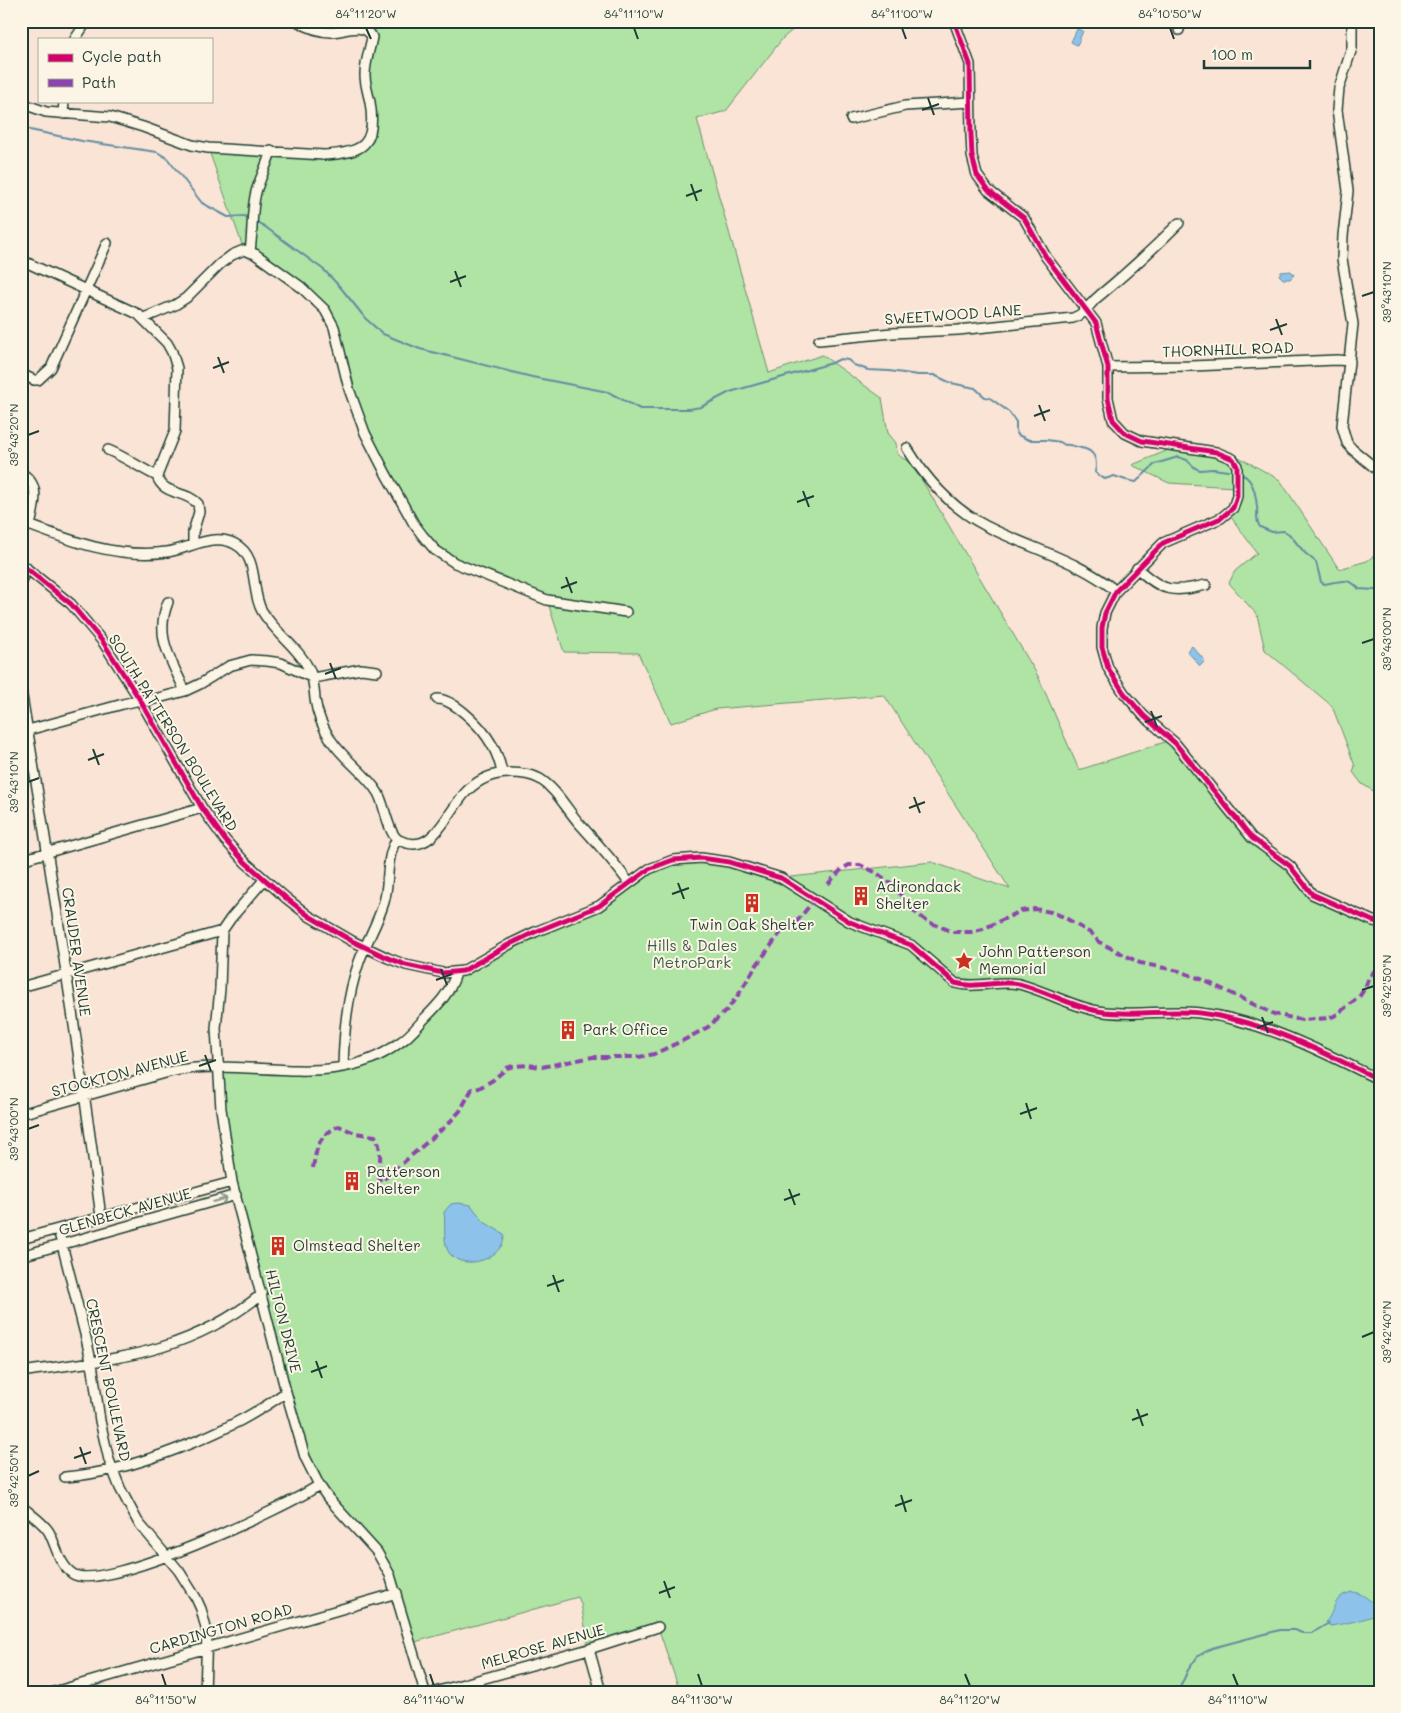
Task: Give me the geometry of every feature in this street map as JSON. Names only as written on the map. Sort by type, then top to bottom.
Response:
[{"type":"street","points":[[76,38],[87,21]]},
{"type":"street","points":[[21,103],[46,112],[110,117],[192,145],[324,155],[342,154],[358,150],[365,144],[371,120],[365,75],[372,36],[368,31],[358,28],[330,32],[319,30],[297,21]]},
{"type":"street","points":[[954,21],[970,64],[972,156],[976,175],[988,190],[1024,218],[1046,258],[1087,310],[1098,328],[1108,366],[1110,411],[1118,426],[1125,433],[1142,441],[1216,452],[1232,459],[1237,466],[1238,496],[1233,508],[1221,518],[1163,543],[1136,568],[1116,591],[1109,603],[1103,621],[1101,640],[1108,668],[1117,684],[1144,716],[1175,743],[1224,802],[1242,827],[1256,841],[1290,866],[1312,894],[1374,922],[1380,922]]},
{"type":"street","points":[[1352,21],[1352,48],[1338,88],[1336,110],[1348,191],[1342,236],[1342,259],[1353,324],[1342,421],[1343,431],[1355,453],[1380,472]]},
{"type":"street","points":[[63,114],[64,102]]},
{"type":"street","points":[[851,119],[905,106],[970,102]]},
{"type":"street","points":[[250,251],[256,191],[271,151]]},
{"type":"street","points":[[1087,310],[1097,297],[1115,284],[1179,223]]},
{"type":"street","points":[[21,374],[34,380],[42,378],[51,368],[107,243]]},
{"type":"street","points":[[144,318],[175,305],[186,298],[232,255],[244,250],[250,251],[301,287],[325,310],[334,327],[349,389],[365,433],[414,524],[435,550],[455,563],[547,600],[626,612]]},
{"type":"street","points":[[21,260],[144,318],[167,343],[177,368],[175,431],[157,476]]},
{"type":"street","name":"SWEETWOOD LANE","points":[[818,340],[1042,322],[1073,318],[1083,315],[1087,310]]},
{"type":"street","name":"THORNHILL ROAD","points":[[1108,366],[1192,366],[1350,361]]},
{"type":"street","points":[[907,448],[929,479],[943,494],[972,518],[998,532],[1072,564],[1116,591]]},
{"type":"street","points":[[108,450],[157,476],[162,487],[189,497],[198,504],[199,512],[193,532],[193,544]]},
{"type":"street","points":[[21,472],[31,480],[36,492],[35,501],[26,524],[73,541],[132,554],[166,552],[193,544],[222,540],[236,544],[242,549],[252,566],[256,595],[261,609],[271,624],[301,656],[313,678],[318,712],[324,729],[332,743],[378,793],[392,834],[397,839],[408,843],[418,843],[430,838],[442,826],[458,801],[472,786],[490,776],[502,773],[522,773],[534,776],[549,786],[610,857],[629,883]]},
{"type":"street","points":[[21,584],[24,565]]},
{"type":"street","name":"SOUTH PATTERSON BOULEVARD","points":[[24,565],[71,604],[103,642],[140,700],[202,808],[225,840],[245,862],[264,880],[309,916],[365,947],[406,965],[443,973],[463,972],[534,932],[599,906],[649,869],[673,860],[701,858],[742,865],[781,878],[850,922],[911,945],[955,983],[962,985],[999,982],[1020,984],[1070,1004],[1110,1013],[1188,1012],[1225,1018],[1266,1028],[1292,1038],[1380,1080]]},
{"type":"street","points":[[1136,568],[1155,583],[1171,589],[1184,590],[1206,585]]},
{"type":"street","points":[[168,602],[162,622],[162,636],[185,691]]},
{"type":"street","points":[[25,731],[140,700],[147,701],[185,691],[224,669],[250,660],[267,660],[281,663],[313,678],[361,669],[377,670]]},
{"type":"street","name":"CRAUDER AVENUE","points":[[21,690],[25,731],[58,913],[101,1217]]},
{"type":"street","points":[[437,699],[446,700],[486,736],[498,758],[502,773]]},
{"type":"street","points":[[21,860],[202,808]]},
{"type":"street","points":[[343,1067],[348,1002],[355,974],[365,947],[378,921],[384,901],[393,846],[397,839]]},
{"type":"street","points":[[21,987],[222,931],[264,880]]},
{"type":"street","name":"HILTON DRIVE","points":[[222,931],[220,989],[216,1028],[223,1126],[232,1182],[286,1392],[305,1457],[319,1485],[344,1518],[377,1552],[390,1575],[397,1593],[425,1692]]},
{"type":"street","name":"STOCKTON AVENUE","points":[[21,1114],[177,1070],[219,1067],[331,1070],[379,1056],[408,1037],[448,992],[456,973]]},
{"type":"street","name":"GLENBECK AVENUE","points":[[21,1239],[232,1182]]},
{"type":"street","name":"GLENBECK AVENUE","points":[[21,1256],[236,1195]]},
{"type":"street","name":"CRESCENT BOULEVARD","points":[[58,1229],[92,1363],[100,1421],[112,1469],[138,1522],[179,1572],[196,1598],[204,1621],[207,1647],[205,1692]]},
{"type":"street","points":[[21,1372],[133,1356],[185,1340],[223,1320],[262,1294]]},
{"type":"street","points":[[65,1478],[112,1469],[162,1454],[210,1435],[254,1413],[286,1392]]},
{"type":"street","points":[[21,1506],[48,1530],[63,1564],[73,1574],[78,1576],[103,1576],[166,1556],[231,1530],[275,1510],[319,1485]]},
{"type":"street","name":"CARDINGTON ROAD","points":[[54,1692],[397,1593]]},
{"type":"street","name":"MELROSE AVENUE","points":[[435,1692],[589,1649],[658,1627]]},
{"type":"street","points":[[589,1649],[601,1692]]},
{"type":"green space","name":"Hills & Dales MetroPark","points":[[310,21],[803,21],[783,38],[726,111],[697,119],[769,373],[822,355],[882,398],[888,433],[896,443],[897,453],[908,461],[923,482],[1038,676],[1079,770],[1171,740],[1268,850],[1312,894],[1380,922],[1380,1692],[680,1692],[658,1627],[589,1649],[578,1597],[411,1643],[390,1575],[312,1472],[232,1182],[219,1067],[301,1070],[379,1056],[428,1015],[456,973],[589,911],[649,869],[701,858],[781,878],[932,862],[1010,889],[884,695],[716,709],[671,723],[638,653],[564,652],[547,600],[471,570],[430,544],[365,433],[325,310],[244,250],[208,148],[342,154],[369,138],[366,84],[372,37],[348,29],[308,27]]},
{"type":"green space","points":[[1171,449],[1203,453],[1226,461],[1232,466],[1234,487],[1169,483],[1132,465]]},
{"type":"green space","points":[[1235,455],[1280,480],[1339,569],[1367,561],[1380,551],[1380,795],[1362,784],[1353,772],[1355,766],[1332,706],[1265,650],[1257,615],[1229,583],[1235,571],[1257,553],[1231,517],[1238,504],[1242,487],[1241,469]]},
{"type":"water","points":[[1077,29],[1083,31],[1077,45],[1071,42]]},
{"type":"water","points":[[1291,271],[1294,275],[1290,279],[1283,279],[1279,275],[1281,272]]},
{"type":"water","points":[[1192,646],[1205,661],[1200,666],[1187,651]]},
{"type":"water","points":[[451,1204],[471,1205],[484,1222],[504,1234],[499,1250],[492,1256],[474,1262],[465,1262],[450,1254],[445,1240],[444,1212]]},
{"type":"water","points":[[1353,1592],[1368,1599],[1380,1609],[1380,1613],[1368,1618],[1330,1626],[1326,1622],[1338,1599]]},
{"type":"waterway","points":[[21,125],[30,130],[82,141],[157,152],[167,158],[202,203],[228,217],[245,216],[250,219]]},
{"type":"waterway","points":[[254,221],[264,226],[324,270],[366,319],[383,334],[420,349],[532,377],[608,392],[640,409],[689,409],[701,407],[730,392],[832,363],[840,359],[848,360],[854,365],[868,370],[934,375],[951,383],[975,388],[985,397],[990,398],[1009,412],[1016,422],[1018,435],[1029,440],[1060,442],[1089,451],[1095,459],[1095,472],[1105,479],[1114,476],[1136,482],[1155,464],[1178,457],[1187,460],[1200,470],[1228,471]]},
{"type":"waterway","points":[[1243,475],[1247,477],[1254,489],[1257,503],[1257,520],[1260,527],[1272,532],[1284,531],[1289,534],[1305,553],[1316,562],[1321,582],[1324,584],[1347,581],[1359,589],[1375,590],[1380,593]]},
{"type":"waterway","points":[[1178,1692],[1188,1670],[1198,1656],[1212,1648],[1280,1630],[1312,1633],[1329,1623]]},
{"type":"marked path","points":[[828,884],[842,869],[849,865],[860,865],[875,872],[892,884],[916,913],[928,922],[954,932],[971,932],[983,929],[1021,911],[1035,909],[1051,912],[1064,917],[1092,934],[1099,942],[1140,963],[1179,971],[1201,979],[1274,1014],[1302,1020],[1330,1018],[1336,1015],[1359,997],[1369,977],[1380,965]]},
{"type":"marked path","points":[[384,1179],[447,1125],[460,1111],[472,1089],[479,1088],[493,1080],[507,1068],[528,1065],[542,1067],[593,1057],[639,1057],[654,1054],[708,1027],[727,1010],[781,932],[793,926],[815,899]]},
{"type":"marked path","points":[[313,1168],[320,1142],[327,1134],[339,1126],[355,1133],[375,1136],[380,1153],[380,1182]]},
{"type":"cycle path","points":[[954,21],[970,64],[972,156],[977,175],[988,190],[1024,218],[1046,257],[1096,323],[1108,367],[1108,398],[1113,420],[1125,433],[1142,441],[1216,452],[1233,459],[1237,466],[1237,496],[1233,508],[1221,518],[1163,543],[1116,591],[1105,613],[1102,628],[1102,647],[1108,668],[1124,693],[1144,716],[1175,743],[1252,838],[1290,866],[1312,894],[1373,921],[1380,922]]},
{"type":"cycle path","points":[[21,564],[71,604],[103,642],[140,700],[202,808],[225,840],[245,862],[309,916],[352,941],[406,965],[443,973],[463,971],[535,932],[599,906],[649,869],[673,860],[701,858],[729,862],[781,878],[850,922],[911,945],[955,983],[963,985],[1019,984],[1078,1006],[1111,1013],[1187,1012],[1224,1017],[1270,1030],[1293,1039],[1380,1080]]},
{"type":"place","name":"Adirondack Shelter","points":[[861,896]]},
{"type":"place","name":"Twin Oak Shelter","points":[[752,903]]},
{"type":"place","name":"John Patterson Memorial","points":[[964,961]]},
{"type":"place","name":"Park Office","points":[[568,1030]]},
{"type":"place","name":"Patterson Shelter","points":[[352,1181]]},
{"type":"place","name":"Olmstead Shelter","points":[[278,1246]]}]
